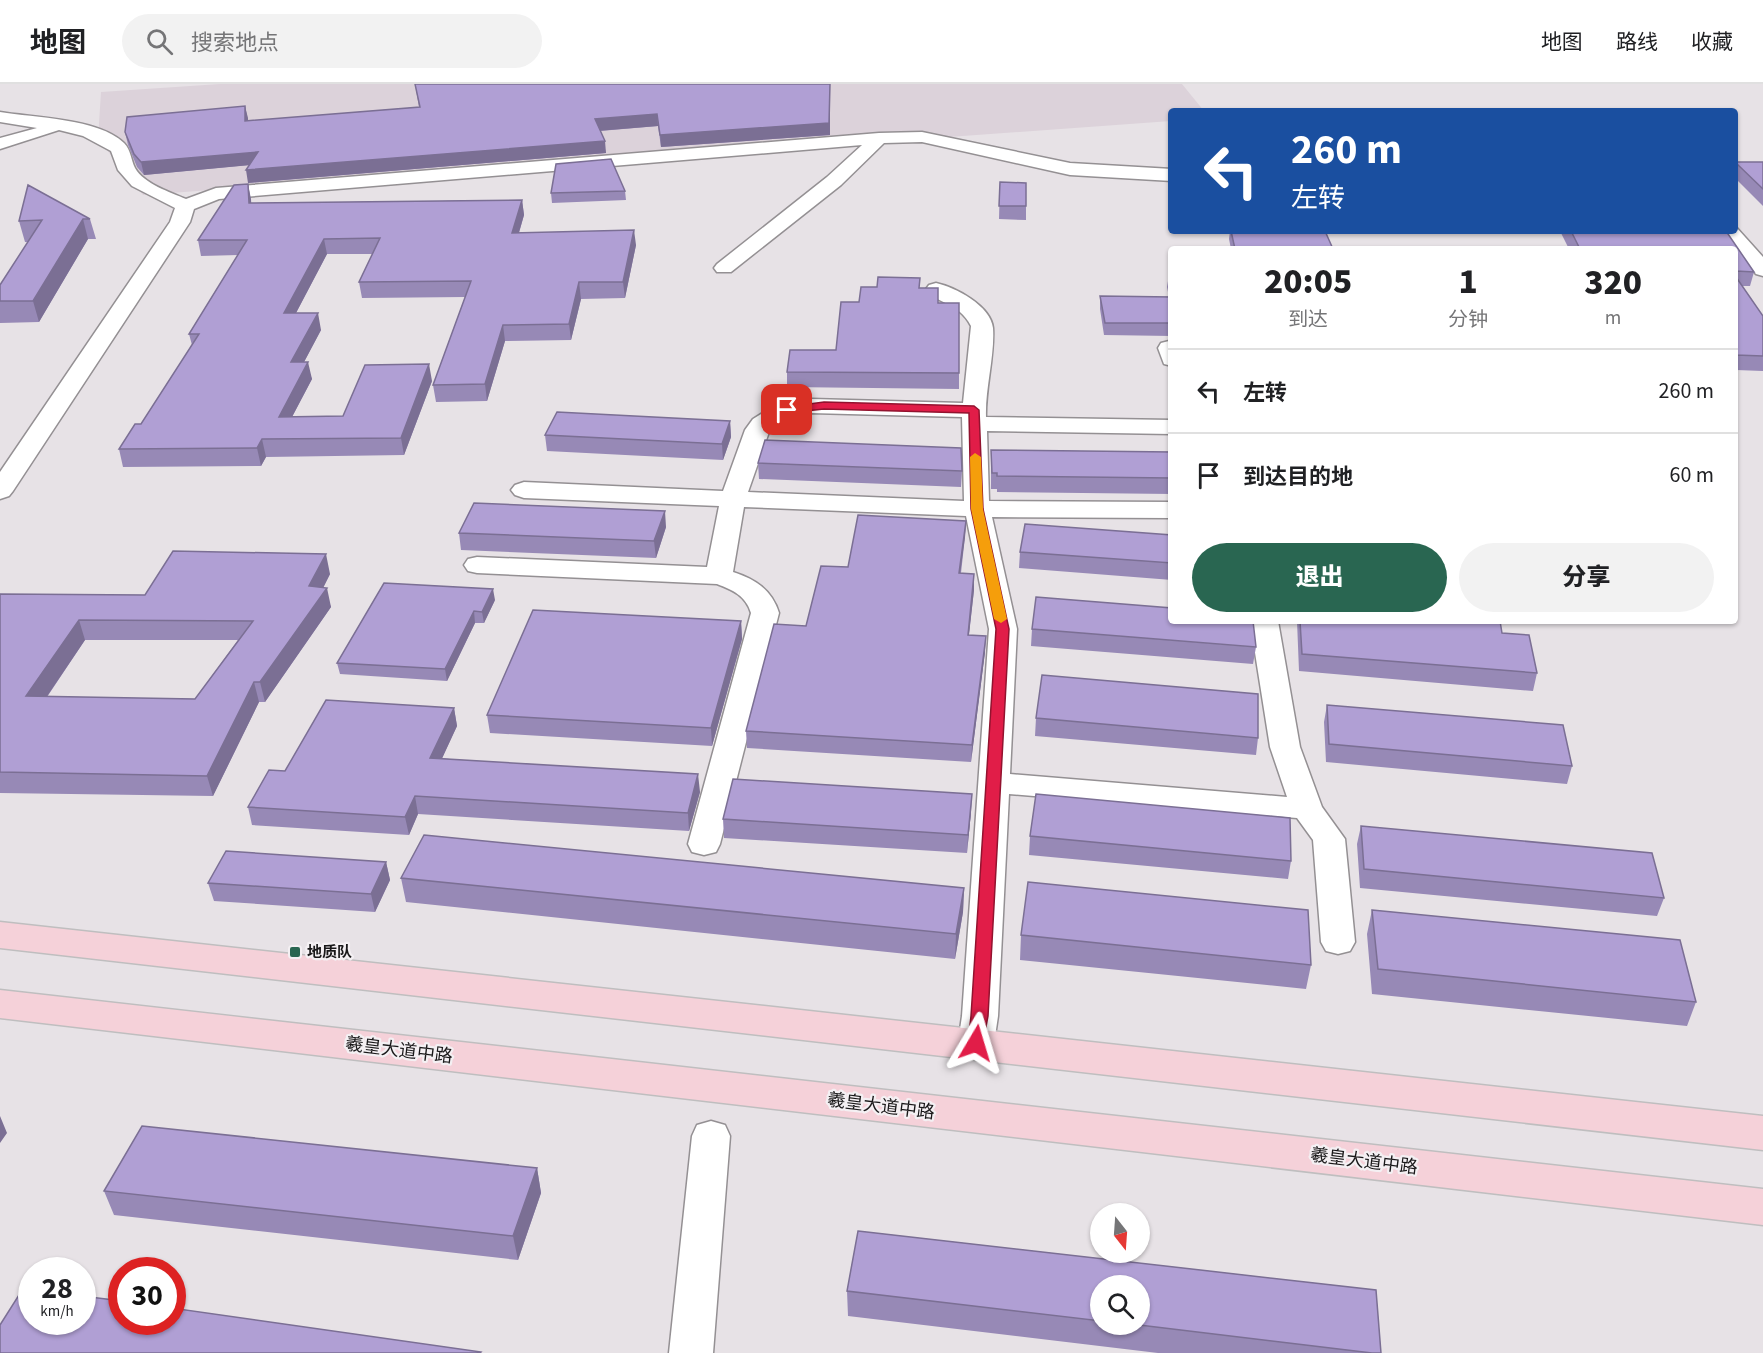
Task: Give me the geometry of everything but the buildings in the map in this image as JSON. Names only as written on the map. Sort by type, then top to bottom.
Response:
[{"type":"main road","points":[[0,935],[1763,1133]]},
{"type":"main road","name":"羲皇大道中路","points":[[0,1004],[1763,1207]]},
{"type":"street","points":[[5,121],[60,126],[98,135],[118,147],[128,171],[148,188],[185,206],[228,193],[879,138],[922,137],[1070,169],[1168,175]]},
{"type":"street","points":[[0,144],[60,126]]},
{"type":"street","points":[[723,268],[834,182],[879,138]]},
{"type":"street","points":[[0,491],[180,222],[185,206]]},
{"type":"street","points":[[1732,234],[1763,270]]},
{"type":"street","points":[[936,289],[967,306],[982,326],[974,417],[977,509],[1003,629],[980,1016],[976,1043]]},
{"type":"street","points":[[719,576],[733,499],[757,430],[768,419],[787,410],[824,405],[974,417],[1168,427]]},
{"type":"street","points":[[524,490],[977,509],[1168,510]]},
{"type":"street","points":[[477,565],[719,576],[738,582],[753,591],[764,606],[765,613],[704,844]]},
{"type":"street","points":[[1264,624],[1285,747],[1307,808],[1329,839],[1338,942]]},
{"type":"street","points":[[994,783],[1307,808]]},
{"type":"street","points":[[691,1353],[711,1136]]},
{"type":"shaded area","points":[[220,84],[1182,84],[1202,108],[1168,108],[1168,121],[143,195],[98,139],[101,92]]},
{"type":"slow traffic","points":[[975,457],[977,509],[1001,619]]},
{"type":"place","name":"地质队","points":[[295,952]]},
{"type":"route","points":[[787,410],[824,405],[974,410],[977,509],[1003,629],[980,1016],[976,1043]]}]
